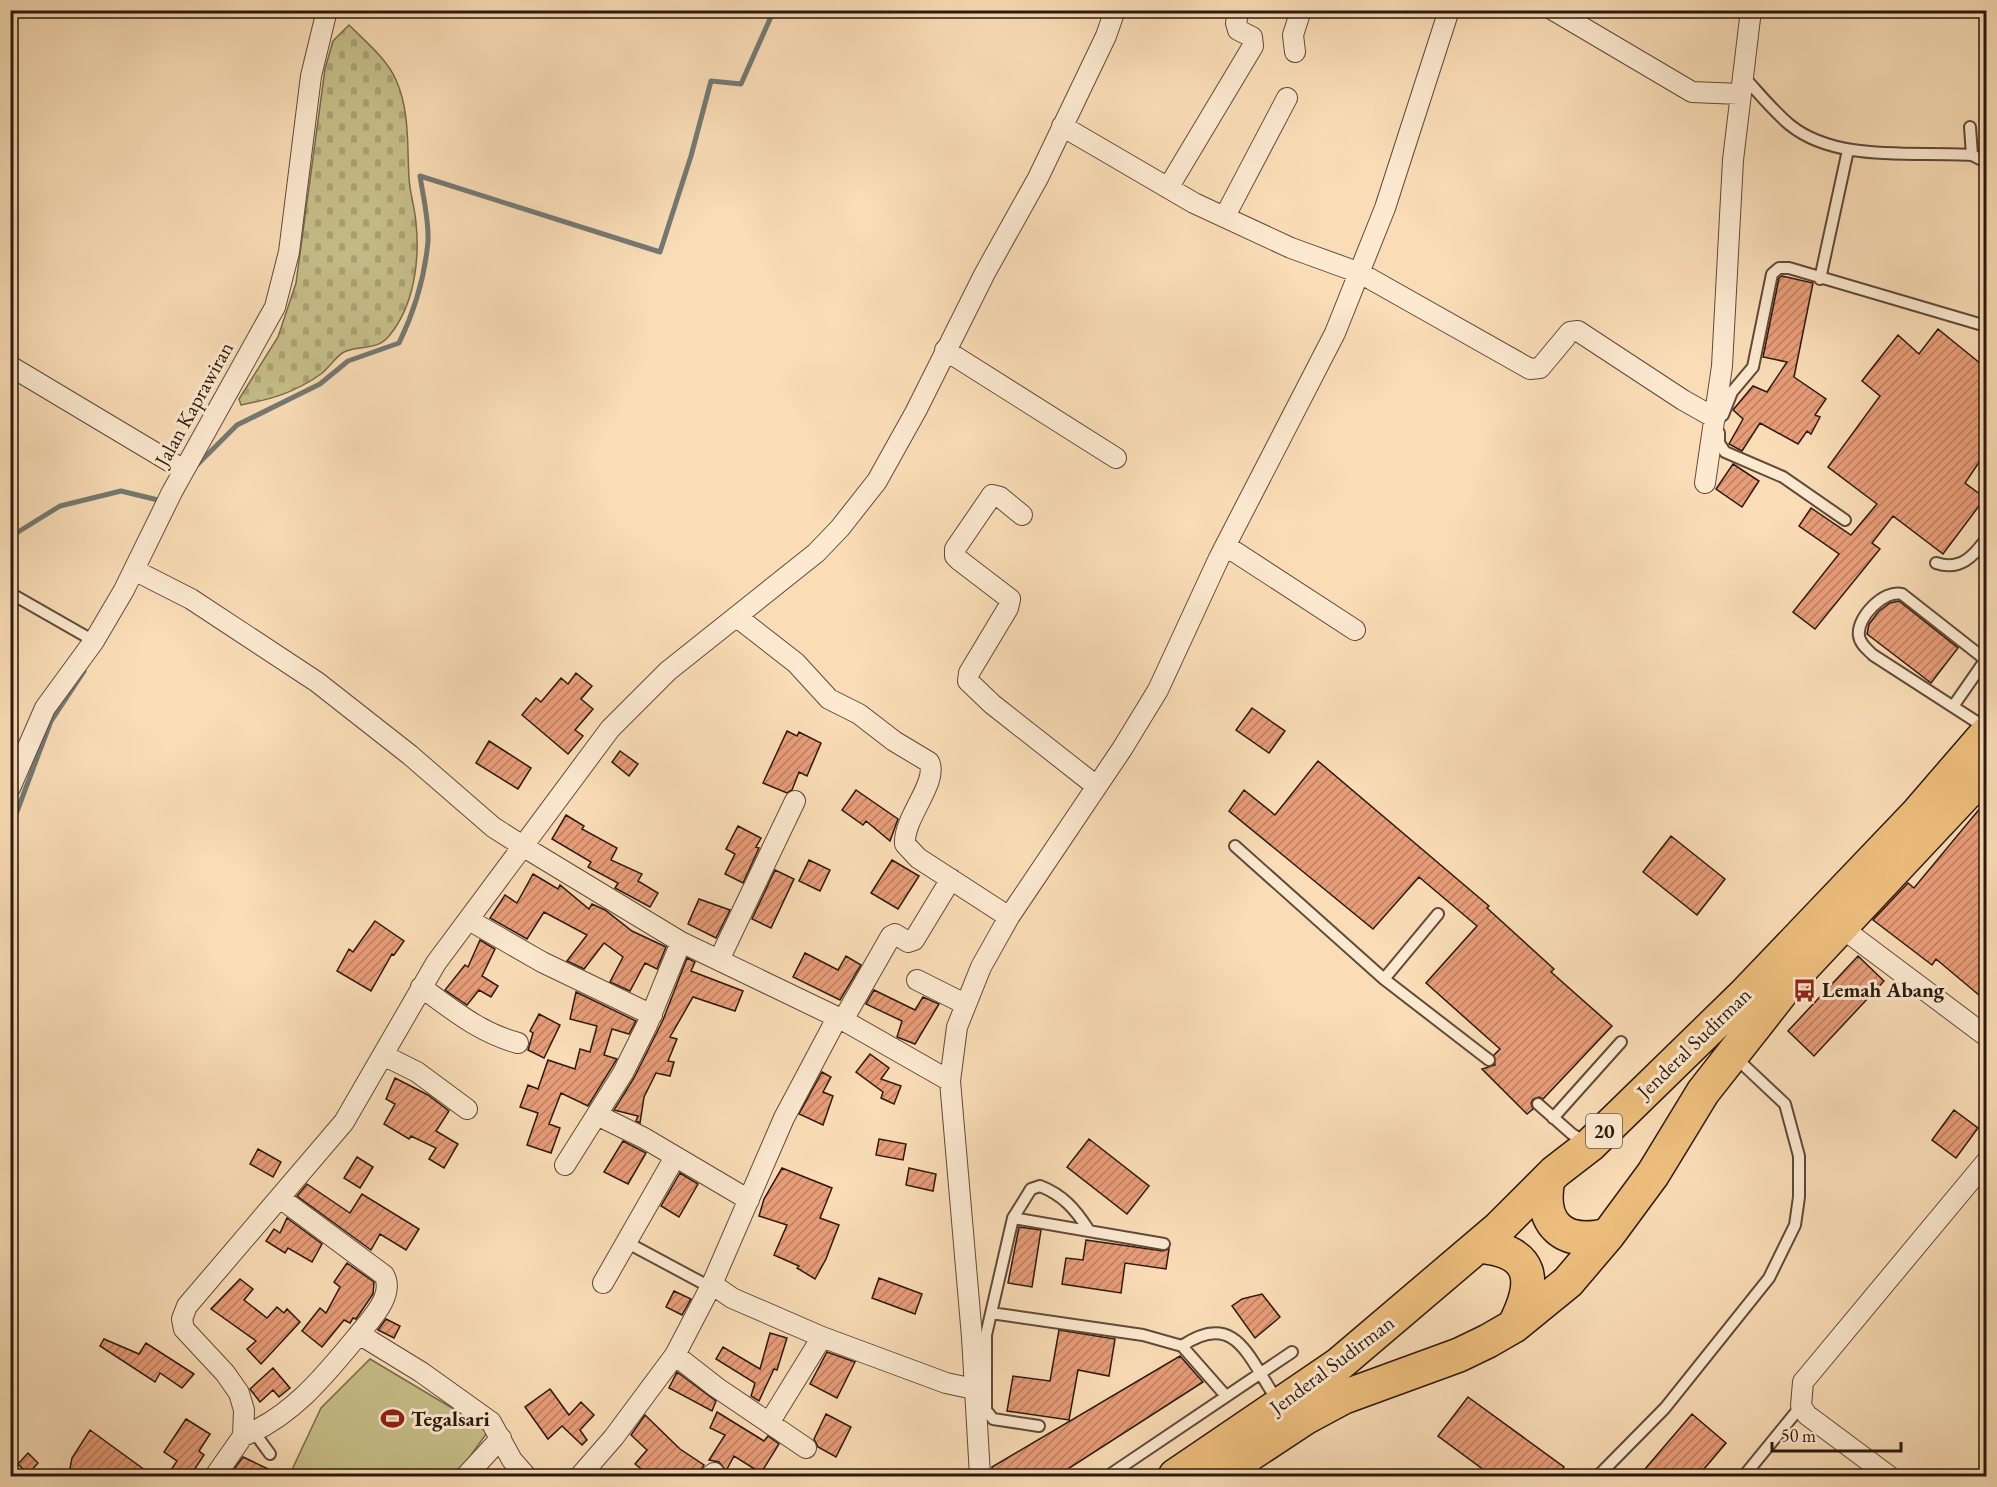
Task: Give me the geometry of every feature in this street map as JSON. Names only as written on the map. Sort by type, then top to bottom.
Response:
[{"type":"highway","name":"Jenderal Sudirman","points":[[1175,1476],[1338,1365],[1478,1246],[1548,1179],[1590,1145],[1810,928],[1916,815],[1986,734]]},
{"type":"highway","name":"Jenderal Sudirman","points":[[1217,1476],[1305,1418],[1344,1396],[1460,1355],[1514,1326],[1568,1282],[1608,1235],[1653,1174],[1703,1092],[1791,980],[1986,772]]},
{"type":"highway","points":[[1548,1179],[1545,1209],[1564,1233],[1580,1240],[1608,1235]]},
{"type":"highway","points":[[1478,1246],[1506,1250],[1524,1264],[1528,1287],[1526,1301],[1514,1326]]},
{"type":"street","name":"Jalan Kaprawiran","points":[[10,788],[45,708],[140,573],[172,492],[227,390],[262,332],[282,285],[289,252],[311,76],[327,10]]},
{"type":"street","points":[[248,1434],[239,1393],[216,1361],[188,1335],[182,1319],[187,1306],[344,1122],[364,1091],[382,1055],[422,987],[610,729],[668,671],[816,553],[858,506],[897,446],[945,350],[1038,178],[1106,36],[1115,10]]},
{"type":"street","points":[[1168,188],[1253,45],[1252,37],[1238,30],[1236,23],[1239,10]]},
{"type":"street","points":[[1295,52],[1293,35],[1301,10]]},
{"type":"street","points":[[980,1476],[972,1337],[950,1081],[957,1027],[981,967],[1009,917],[1095,785],[1122,749],[1158,690],[1226,546],[1308,387],[1360,273],[1385,208],[1449,10]]},
{"type":"street","points":[[1553,10],[1692,92],[1741,85]]},
{"type":"street","points":[[1705,483],[1722,366],[1730,200],[1751,10]]},
{"type":"street","points":[[1225,216],[1287,98]]},
{"type":"street","points":[[1062,126],[1168,188],[1291,248],[1360,273],[1530,369],[1540,368],[1570,332],[1583,333],[1683,400],[1715,418]]},
{"type":"street","points":[[945,350],[1116,458]]},
{"type":"street","points":[[10,366],[184,470]]},
{"type":"street","points":[[1022,515],[1000,497],[992,495],[955,549],[955,556],[959,560],[1010,599],[1008,608],[969,673],[968,681],[992,704],[1095,785]]},
{"type":"street","points":[[1226,546],[1354,630]]},
{"type":"street","points":[[140,573],[200,605],[317,682],[401,748],[493,827],[524,847],[681,942],[840,1019],[950,1081]]},
{"type":"street","points":[[737,617],[796,663],[829,699],[859,714],[894,741],[930,762],[932,774],[907,824],[905,844],[918,858],[1009,917]]},
{"type":"street","points":[[719,960],[795,801]]},
{"type":"street","points":[[580,1476],[614,1437],[675,1356],[711,1286],[803,1079],[891,936],[895,934],[908,942],[915,940],[951,879]]},
{"type":"street","points":[[469,920],[542,962],[652,1015]]},
{"type":"street","points":[[1842,928],[1986,1036]]},
{"type":"street","points":[[565,1166],[623,1073],[652,1015],[681,942]]},
{"type":"street","points":[[917,980],[965,1004]]},
{"type":"street","points":[[422,987],[480,1030],[494,1037],[518,1043]]},
{"type":"street","points":[[382,1055],[417,1072],[467,1109]]},
{"type":"street","points":[[597,1114],[749,1200]]},
{"type":"street","points":[[603,1283],[675,1157]]},
{"type":"street","points":[[1889,1476],[1807,1415],[1801,1406],[1803,1382],[1986,1162]]},
{"type":"street","points":[[214,1476],[248,1434],[296,1403],[314,1386],[359,1334],[387,1292],[388,1283],[384,1275],[280,1198]]},
{"type":"street","points":[[711,1286],[742,1303],[822,1337],[945,1383],[974,1389]]},
{"type":"street","points":[[359,1334],[472,1407],[490,1422],[512,1460],[526,1476]]},
{"type":"street","points":[[769,1423],[822,1337]]},
{"type":"street","points":[[675,1356],[716,1388],[806,1448]]},
{"type":"street","points":[[466,1476],[501,1438]]},
{"type":"lane","points":[[1741,85],[1791,126],[1827,145],[1848,150],[1972,154],[1986,162]]},
{"type":"lane","points":[[1970,127],[1972,154]]},
{"type":"lane","points":[[1820,279],[1848,150]]},
{"type":"lane","points":[[1845,520],[1783,477],[1725,452],[1719,443],[1725,405],[1732,392],[1752,367],[1772,274],[1779,268],[1789,268],[1986,326]]},
{"type":"lane","points":[[1936,562],[1958,565],[1968,561],[1986,539]]},
{"type":"lane","points":[[1954,705],[1986,660],[1918,607],[1894,592],[1889,593],[1875,605],[1861,623],[1858,633],[1861,642],[1873,655],[1954,705],[1986,728]]},
{"type":"lane","points":[[10,593],[94,641]]},
{"type":"lane","points":[[1235,846],[1384,979],[1490,1060]]},
{"type":"lane","points":[[1384,979],[1438,914]]},
{"type":"lane","points":[[1553,1118],[1621,1042]]},
{"type":"lane","points":[[1598,1476],[1665,1408],[1769,1278],[1795,1225],[1799,1197],[1799,1156],[1785,1104],[1757,1075],[1733,1055]]},
{"type":"lane","points":[[1538,1104],[1590,1145]]},
{"type":"lane","points":[[1039,1426],[993,1419],[986,1410],[986,1345],[1013,1218],[1031,1189],[1040,1186],[1061,1196],[1076,1210],[1088,1229]]},
{"type":"lane","points":[[1013,1218],[1088,1229],[1164,1244]]},
{"type":"lane","points":[[626,1242],[711,1286]]},
{"type":"lane","points":[[991,1313],[1143,1335],[1182,1346],[1226,1396]]},
{"type":"lane","points":[[1182,1346],[1210,1331],[1225,1333],[1250,1356],[1281,1405]]},
{"type":"lane","points":[[1108,1476],[1292,1352]]},
{"type":"lane","points":[[1744,1476],[1801,1406]]},
{"type":"lane","points":[[248,1434],[270,1454]]},
{"type":"green space","points":[[349,25],[392,72],[404,104],[417,238],[416,268],[410,297],[398,324],[384,341],[373,346],[344,352],[321,374],[292,391],[241,405],[239,399],[278,337],[296,283],[325,69],[333,41]]},
{"type":"green space","name":"Tegalsari","points":[[370,1359],[489,1430],[456,1476],[289,1476],[321,1408]]},
{"type":"building","points":[[1782,276],[1813,283],[1794,377],[1826,399],[1815,415],[1820,417],[1811,434],[1807,431],[1798,444],[1760,423],[1742,451],[1729,444],[1743,419],[1733,410],[1753,386],[1767,392],[1787,362],[1763,357],[1779,278]]},
{"type":"building","points":[[1938,329],[1986,368],[1986,452],[1965,483],[1985,498],[1943,554],[1893,516],[1872,543],[1880,549],[1815,629],[1793,612],[1839,554],[1799,526],[1811,508],[1851,535],[1877,504],[1828,467],[1880,396],[1862,381],[1898,335],[1919,354]]},
{"type":"building","points":[[1733,464],[1759,481],[1742,507],[1716,489]]},
{"type":"building","points":[[1899,601],[1958,648],[1931,683],[1867,634],[1869,624],[1879,611],[1890,603]]},
{"type":"building","points":[[576,673],[592,686],[581,699],[593,709],[575,730],[583,736],[568,754],[522,715],[536,698],[541,702],[561,678],[568,684]]},
{"type":"building","points":[[1252,708],[1285,731],[1269,753],[1236,730]]},
{"type":"building","points":[[787,731],[797,736],[799,732],[821,743],[807,776],[799,772],[792,790],[787,793],[763,783]]},
{"type":"building","points":[[489,741],[531,768],[518,789],[476,763]]},
{"type":"building","points":[[620,751],[638,764],[629,776],[612,762]]},
{"type":"building","points":[[1318,761],[1489,906],[1487,908],[1554,969],[1551,972],[1612,1026],[1543,1099],[1539,1097],[1533,1099],[1531,1103],[1533,1109],[1527,1114],[1482,1069],[1495,1065],[1494,1055],[1500,1049],[1426,983],[1477,926],[1419,877],[1373,929],[1229,811],[1244,790],[1275,815]]},
{"type":"building","points":[[856,790],[898,819],[890,841],[866,821],[863,825],[842,810]]},
{"type":"building","points":[[1986,801],[1986,1001],[1936,959],[1932,965],[1873,920],[1908,883],[1914,888]]},
{"type":"building","points":[[566,815],[584,826],[582,829],[617,848],[611,860],[642,874],[638,881],[658,893],[650,907],[615,888],[618,883],[588,867],[591,862],[552,839]]},
{"type":"building","points":[[738,826],[761,838],[756,847],[759,848],[743,883],[725,874],[735,854],[726,849]]},
{"type":"building","points":[[1671,836],[1725,879],[1697,915],[1643,872]]},
{"type":"building","points":[[809,860],[830,870],[820,891],[799,881]]},
{"type":"building","points":[[892,860],[919,876],[898,909],[871,893]]},
{"type":"building","points":[[775,870],[794,879],[771,928],[752,919]]},
{"type":"building","points":[[533,874],[558,889],[560,885],[589,909],[592,904],[605,910],[632,931],[666,947],[657,969],[645,963],[630,991],[610,982],[623,957],[604,943],[584,969],[567,961],[587,935],[544,912],[527,939],[490,918],[505,895],[517,903]]},
{"type":"building","points":[[699,899],[730,910],[716,938],[688,924]]},
{"type":"building","points":[[375,921],[404,941],[394,955],[392,954],[371,991],[337,971],[349,949],[353,952]]},
{"type":"building","points":[[480,940],[495,949],[482,976],[498,986],[491,997],[479,990],[467,1005],[445,990],[465,965],[468,967]]},
{"type":"building","points":[[805,953],[838,970],[846,956],[861,965],[840,1000],[793,977]]},
{"type":"building","points":[[1858,956],[1884,981],[1814,1056],[1788,1031]]},
{"type":"building","points":[[687,958],[695,962],[691,971],[743,991],[735,1011],[693,997],[670,1037],[677,1039],[668,1061],[674,1062],[670,1076],[656,1073],[644,1097],[640,1123],[636,1121],[638,1116],[614,1110],[634,1078],[663,1020]]},
{"type":"building","points":[[874,990],[915,1010],[923,997],[939,1004],[915,1044],[897,1037],[902,1021],[866,1004]]},
{"type":"building","points":[[576,992],[636,1021],[629,1034],[612,1029],[604,1055],[617,1059],[588,1106],[561,1093],[549,1124],[560,1128],[551,1153],[527,1145],[538,1113],[520,1107],[528,1085],[538,1089],[548,1060],[575,1069],[580,1049],[590,1052],[597,1026],[570,1019]]},
{"type":"building","points":[[539,1014],[560,1025],[544,1058],[528,1050],[533,1033],[530,1031]]},
{"type":"building","points":[[870,1054],[889,1068],[881,1079],[901,1086],[894,1104],[881,1098],[883,1092],[856,1072]]},
{"type":"building","points":[[822,1072],[831,1077],[823,1092],[833,1096],[823,1125],[799,1114]]},
{"type":"building","points":[[395,1078],[428,1095],[449,1111],[436,1131],[458,1144],[444,1168],[429,1159],[436,1148],[411,1136],[409,1139],[384,1124],[395,1104],[386,1099]]},
{"type":"building","points":[[1954,1110],[1978,1128],[1956,1158],[1932,1140]]},
{"type":"building","points":[[879,1139],[906,1144],[903,1160],[876,1155]]},
{"type":"building","points":[[1089,1139],[1149,1186],[1127,1214],[1067,1167]]},
{"type":"building","points":[[623,1141],[646,1153],[628,1184],[604,1172]]},
{"type":"building","points":[[258,1149],[281,1162],[273,1177],[250,1164]]},
{"type":"building","points":[[357,1157],[373,1167],[360,1188],[344,1178]]},
{"type":"building","points":[[782,1168],[832,1188],[820,1218],[839,1225],[826,1259],[815,1279],[797,1268],[799,1266],[774,1255],[787,1225],[759,1216],[764,1199]]},
{"type":"building","points":[[909,1168],[936,1174],[933,1191],[906,1185]]},
{"type":"building","points":[[680,1173],[698,1184],[679,1217],[661,1206]]},
{"type":"building","points":[[307,1184],[350,1213],[362,1194],[419,1229],[406,1250],[380,1234],[371,1250],[297,1196]]},
{"type":"building","points":[[287,1218],[322,1244],[312,1262],[288,1248],[285,1253],[266,1241],[274,1229],[280,1233]]},
{"type":"building","points":[[1019,1227],[1041,1230],[1032,1287],[1008,1283]]},
{"type":"building","points":[[1086,1240],[1163,1251],[1169,1249],[1166,1269],[1125,1263],[1121,1293],[1062,1284],[1066,1258],[1083,1260]]},
{"type":"building","points":[[347,1263],[374,1282],[373,1294],[356,1319],[353,1318],[350,1323],[344,1320],[322,1347],[302,1331],[320,1308],[326,1313],[340,1287],[334,1282]]},
{"type":"building","points":[[879,1278],[922,1294],[915,1314],[872,1298]]},
{"type":"building","points":[[240,1279],[253,1289],[244,1300],[267,1318],[277,1307],[284,1313],[287,1309],[300,1322],[261,1364],[247,1349],[256,1341],[211,1309]]},
{"type":"building","points":[[674,1291],[691,1299],[682,1315],[666,1307]]},
{"type":"building","points":[[1262,1294],[1280,1317],[1255,1338],[1232,1306],[1242,1299]]},
{"type":"building","points":[[386,1319],[400,1326],[394,1338],[378,1330]]},
{"type":"building","points":[[1059,1330],[1115,1339],[1109,1376],[1078,1370],[1069,1420],[1007,1411],[1013,1376],[1050,1381]]},
{"type":"building","points":[[770,1333],[787,1338],[777,1370],[774,1369],[759,1401],[751,1396],[755,1383],[716,1359],[723,1347],[760,1369]]},
{"type":"building","points":[[104,1339],[139,1354],[146,1343],[194,1374],[182,1388],[160,1373],[155,1382],[100,1346]]},
{"type":"building","points":[[827,1352],[855,1362],[837,1398],[810,1384]]},
{"type":"building","points":[[1180,1356],[1203,1382],[1057,1476],[992,1476],[992,1467]]},
{"type":"building","points":[[273,1368],[290,1388],[279,1397],[273,1390],[260,1402],[250,1389]]},
{"type":"building","points":[[677,1372],[716,1401],[712,1411],[669,1388]]},
{"type":"building","points":[[550,1389],[569,1415],[581,1402],[594,1415],[580,1430],[587,1440],[582,1445],[562,1426],[548,1439],[525,1407]]},
{"type":"building","points":[[1468,1397],[1564,1467],[1557,1476],[1492,1476],[1438,1436]]},
{"type":"building","points":[[717,1412],[764,1441],[768,1436],[779,1444],[761,1473],[734,1456],[726,1471],[719,1462],[709,1460],[725,1435],[710,1428]]},
{"type":"building","points":[[826,1414],[851,1427],[836,1457],[818,1447],[814,1439]]},
{"type":"building","points":[[1692,1414],[1726,1443],[1698,1476],[1639,1476]]},
{"type":"building","points":[[645,1415],[680,1449],[704,1465],[698,1476],[650,1476],[635,1464],[647,1450],[631,1435]]},
{"type":"building","points":[[186,1419],[210,1434],[199,1451],[204,1455],[190,1476],[167,1476],[177,1461],[164,1452]]},
{"type":"building","points":[[90,1430],[153,1476],[87,1476],[69,1473],[72,1458]]},
{"type":"building","points":[[28,1453],[38,1463],[28,1474],[18,1464]]},
{"type":"building","points":[[243,1457],[283,1476],[229,1476]]},
{"type":"waterway","points":[[197,465],[237,425],[320,384],[348,361],[399,343],[418,294],[427,254],[428,225],[420,176],[660,252],[691,156],[711,81],[741,84],[774,10]]},
{"type":"waterway","points":[[10,537],[60,506],[121,491],[162,501]]},
{"type":"waterway","points":[[10,830],[51,721],[84,671]]},
{"type":"place","name":"Lemah Abang","points":[[1804,990]]},
{"type":"place","name":"Tegalsari","points":[[393,1419]]}]
